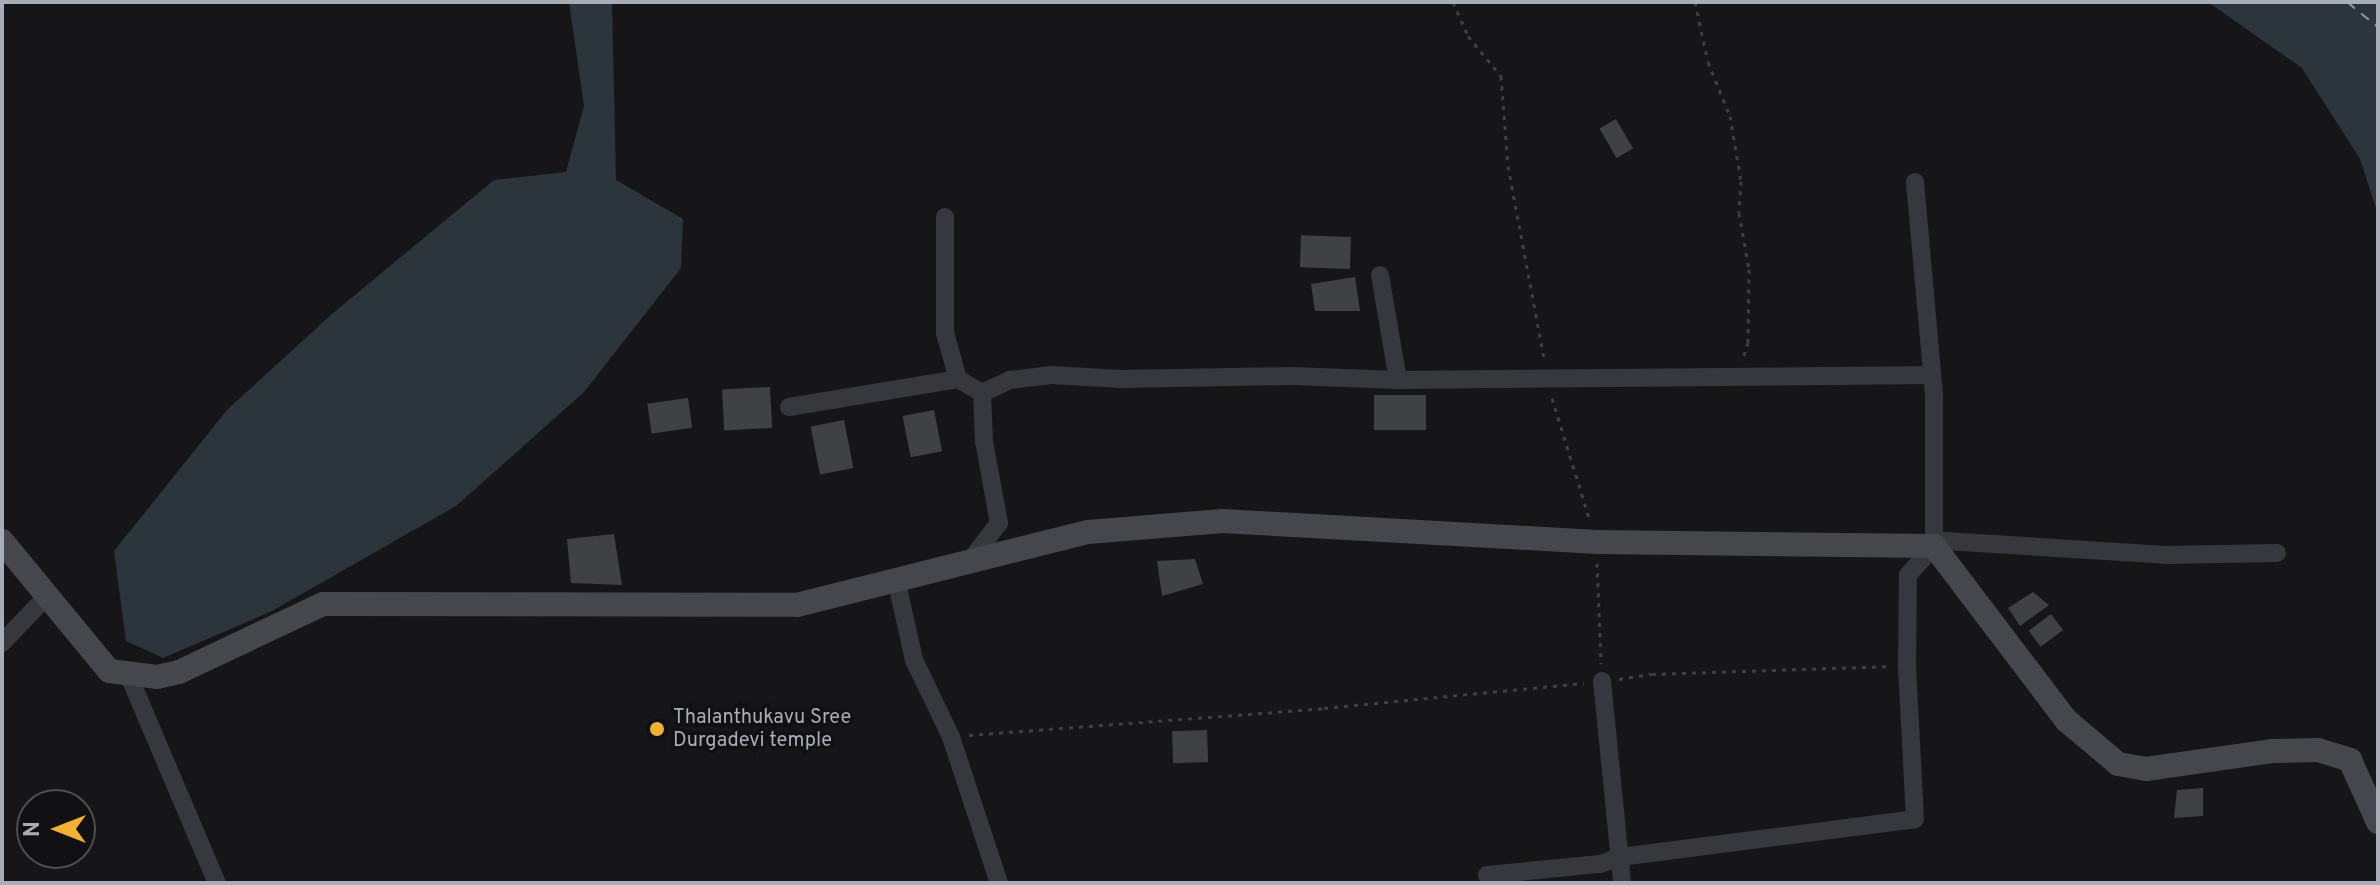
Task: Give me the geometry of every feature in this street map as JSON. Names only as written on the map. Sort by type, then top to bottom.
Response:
[{"type":"main road","points":[[2,541],[109,671],[129,676],[157,677],[179,672],[323,604],[797,605],[1088,532],[1223,521],[1597,542],[1934,546],[2066,720],[2118,764],[2146,769],[2272,751],[2318,750],[2350,760],[2378,822]]},
{"type":"street","points":[[1915,182],[1932,375],[1934,546]]},
{"type":"street","points":[[945,217],[945,333],[958,379]]},
{"type":"street","points":[[1380,275],[1398,380]]},
{"type":"street","points":[[982,393],[1010,380],[1052,375],[1121,379],[1292,376],[1398,380],[1932,375]]},
{"type":"street","points":[[789,407],[958,379],[982,393]]},
{"type":"street","points":[[970,561],[999,523],[984,441],[982,393]]},
{"type":"street","points":[[1487,875],[1600,864],[1620,857],[1915,819],[1907,666],[1908,575],[1934,546],[1945,541],[2166,555],[2277,553]]},
{"type":"street","points":[[896,579],[914,660],[951,737],[999,883]]},
{"type":"street","points":[[2,643],[46,597]]},
{"type":"street","points":[[129,676],[217,883]]},
{"type":"street","points":[[1602,681],[1622,883]]},
{"type":"path","points":[[1453,2],[1468,36],[1501,76],[1508,166],[1540,328],[1546,378]]},
{"type":"path","points":[[1695,2],[1708,62],[1730,116],[1741,181],[1739,213],[1749,269],[1748,342],[1737,377]]},
{"type":"path","points":[[951,737],[1324,708],[1652,674],[1907,666]]},
{"type":"shaded area","points":[[569,2],[612,2],[616,180],[683,219],[681,268],[584,392],[456,506],[272,611],[163,658],[126,641],[114,551],[227,410],[332,314],[494,180],[566,172],[584,106]]},
{"type":"shaded area","points":[[2208,2],[2378,2],[2378,214],[2360,159],[2302,68]]},
{"type":"building","points":[[1616,119],[1633,148],[1617,158],[1600,128]]},
{"type":"building","points":[[1301,235],[1351,237],[1350,269],[1300,267]]},
{"type":"building","points":[[1355,277],[1360,311],[1315,311],[1311,284]]},
{"type":"building","points":[[770,387],[772,428],[724,430],[722,390]]},
{"type":"building","points":[[1374,395],[1426,395],[1426,430],[1374,430]]},
{"type":"building","points":[[688,398],[692,428],[652,433],[647,404]]},
{"type":"building","points":[[934,410],[942,451],[911,457],[903,416]]},
{"type":"building","points":[[844,420],[853,468],[820,475],[811,426]]},
{"type":"building","points":[[614,534],[622,585],[571,583],[567,539]]},
{"type":"building","points":[[1195,559],[1203,584],[1162,596],[1157,561]]},
{"type":"building","points":[[2033,592],[2049,605],[2020,626],[2008,608]]},
{"type":"building","points":[[2051,614],[2063,630],[2041,647],[2029,631]]},
{"type":"building","points":[[1207,730],[1208,762],[1173,763],[1172,731]]},
{"type":"building","points":[[2203,788],[2203,816],[2174,818],[2177,790]]},
{"type":"ferry route","points":[[2347,2],[2378,27]]},
{"type":"place","name":"Thalanthukavu Sree Durgadevi temple","points":[[657,729]]}]
